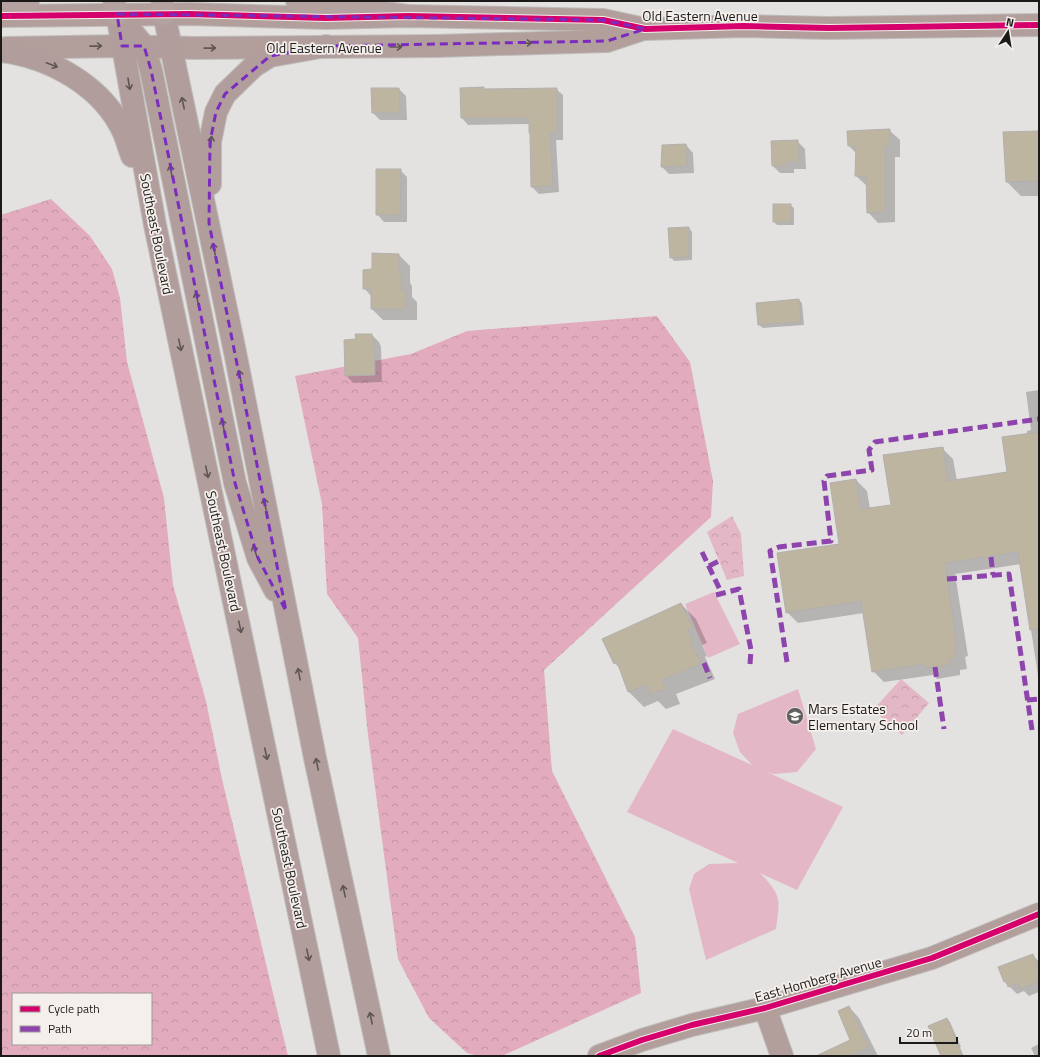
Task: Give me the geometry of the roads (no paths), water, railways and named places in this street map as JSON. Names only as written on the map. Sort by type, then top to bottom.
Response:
[{"type":"highway","points":[[1,8],[17,6],[28,1]]},
{"type":"highway","points":[[297,1],[408,16]]},
{"type":"main road","points":[[115,7],[144,46],[151,70],[234,483],[258,558],[286,611]]},
{"type":"main road","name":"Southeast Boulevard","points":[[115,7],[155,225],[329,1056]]},
{"type":"main road","points":[[163,8],[209,223],[286,611],[379,1056]]},
{"type":"main road","points":[[209,223],[210,142],[216,112],[225,94],[254,66],[270,56],[326,46]]},
{"type":"main road","points":[[1,50],[31,57],[58,68],[82,82],[99,98],[124,132],[155,225]]},
{"type":"street","name":"Old Eastern Avenue","points":[[1,16],[115,7],[163,8],[326,18],[408,16],[603,20],[645,29],[743,26],[835,28],[1039,25]]},
{"type":"street","name":"Old Eastern Avenue","points":[[1,50],[122,46],[410,47],[607,41],[645,29]]},
{"type":"street","name":"East Homberg Avenue","points":[[599,1056],[642,1040],[685,1027],[765,1008],[932,958],[1039,914]]},
{"type":"street","points":[[765,1008],[782,1056]]},
{"type":"place","name":"Mars Estates Elementary School","points":[[795,716]]}]
